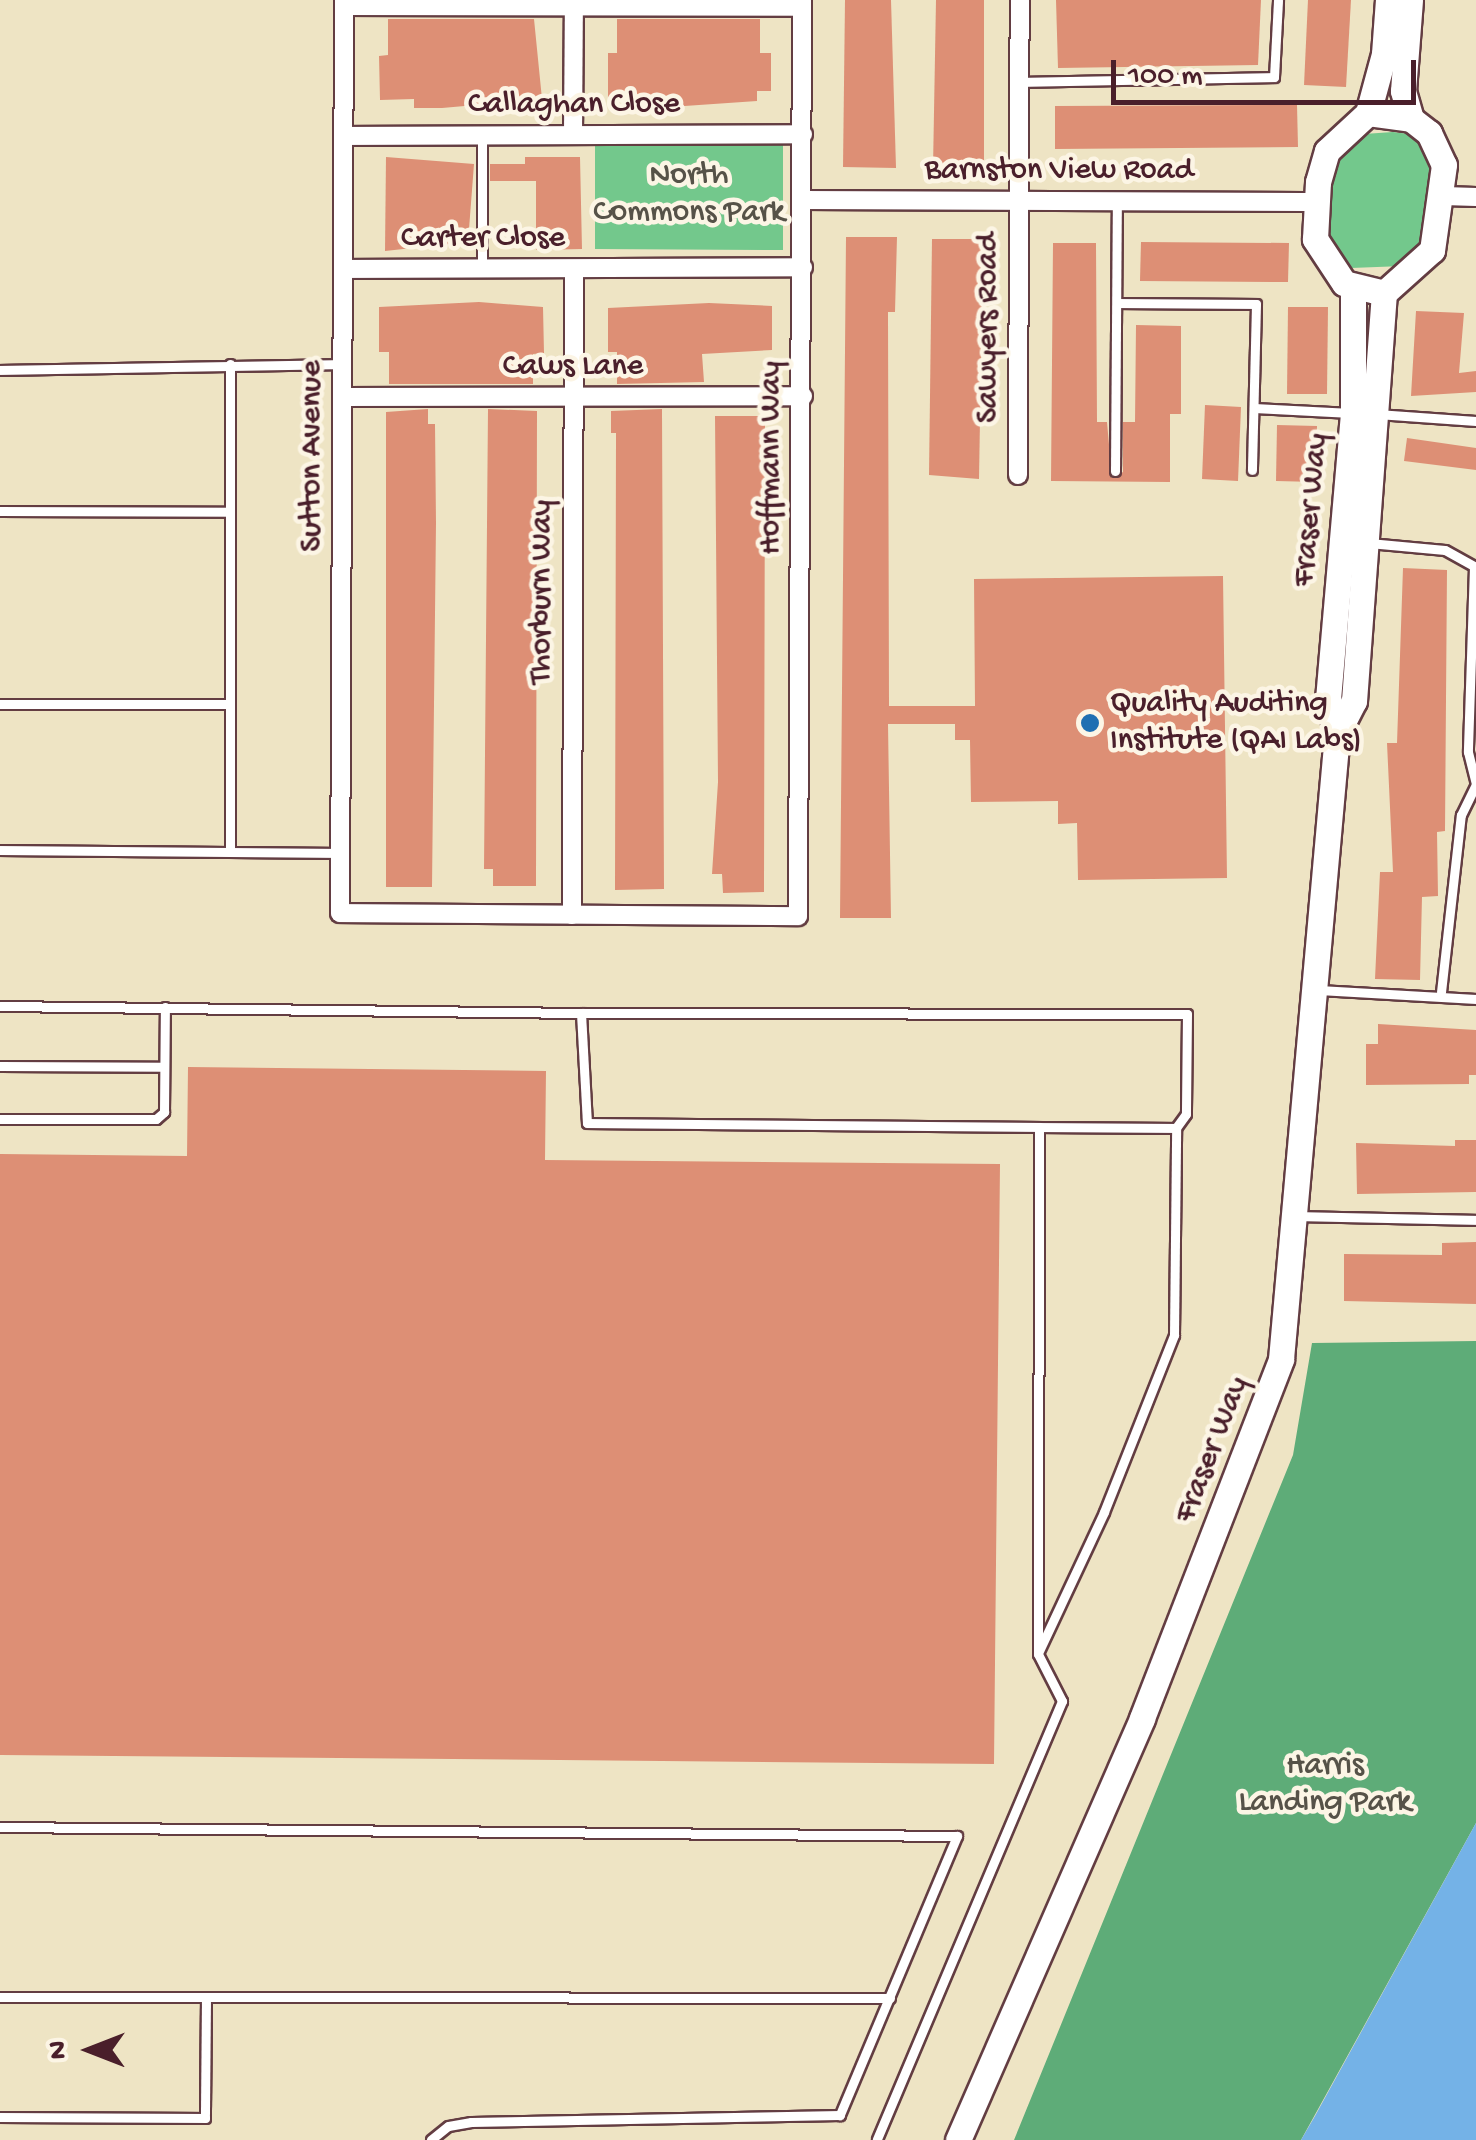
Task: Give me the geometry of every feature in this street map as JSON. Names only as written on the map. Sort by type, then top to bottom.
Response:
[{"type":"street","name":"Sawyers Road","points":[[1018,475],[1020,0]]},
{"type":"street","points":[[1388,0],[1384,54],[1368,113],[1328,151],[1316,202],[1320,255],[1353,290],[1384,293],[1432,250],[1444,196],[1438,148],[1411,119],[1403,90],[1410,0]]},
{"type":"street","points":[[573,134],[574,2]]},
{"type":"street","points":[[344,3],[802,4]]},
{"type":"street","name":"Sutton Avenue","points":[[344,3],[340,912],[572,915]]},
{"type":"street","name":"Hoffmann Way","points":[[572,915],[798,916],[802,4]]},
{"type":"street","points":[[1368,113],[1411,119]]},
{"type":"street","name":"Callaghan Close","points":[[344,136],[803,134]]},
{"type":"street","points":[[1444,196],[1476,197]]},
{"type":"street","name":"Barnston View Road","points":[[803,200],[1316,202]]},
{"type":"street","name":"Carter Close","points":[[344,269],[803,267]]},
{"type":"street","name":"Thorburn Way","points":[[572,915],[574,270]]},
{"type":"street","name":"Fraser Way","points":[[1353,290],[1363,413]]},
{"type":"street","name":"Fraser Way","points":[[958,2140],[1064,1906],[1271,1394],[1287,1328],[1337,734],[1354,700],[1353,542],[1363,413],[1384,293]]},
{"type":"street","name":"Caws Lane","points":[[344,397],[803,396]]},
{"type":"lane","points":[[1020,82],[1274,76],[1278,0]]},
{"type":"lane","points":[[482,136],[482,270]]},
{"type":"lane","points":[[1115,470],[1117,201]]},
{"type":"lane","points":[[1117,303],[1256,304],[1252,470]]},
{"type":"lane","points":[[230,364],[230,852]]},
{"type":"lane","points":[[0,370],[344,364]]},
{"type":"lane","points":[[1254,408],[1476,422]]},
{"type":"lane","points":[[0,511],[230,512]]},
{"type":"lane","points":[[1353,542],[1446,550],[1475,567],[1468,752],[1476,784],[1461,815],[1441,992]]},
{"type":"lane","points":[[0,704],[230,704]]},
{"type":"lane","points":[[0,850],[340,852]]},
{"type":"lane","points":[[1316,989],[1400,998],[1441,992],[1476,999]]},
{"type":"lane","points":[[0,1006],[581,1013],[1187,1014],[1186,1114],[1176,1128],[1174,1335],[1104,1512],[1038,1654]]},
{"type":"lane","points":[[0,1119],[156,1119],[164,1112],[165,1007]]},
{"type":"lane","points":[[581,1013],[586,1122],[1176,1128]]},
{"type":"lane","points":[[0,1066],[164,1066]]},
{"type":"lane","points":[[877,2140],[1057,1720],[1059,1685],[1038,1654],[1039,1127]]},
{"type":"lane","points":[[1297,1216],[1476,1220]]},
{"type":"lane","points":[[0,1828],[957,1836],[840,2115],[471,2122],[448,2126],[432,2140]]},
{"type":"lane","points":[[0,1997],[890,1998]]},
{"type":"lane","points":[[0,2118],[205,2118],[206,1997]]},
{"type":"green space","points":[[1364,134],[1409,134],[1430,153],[1427,234],[1403,266],[1351,268],[1328,241],[1334,165],[1342,148]]},
{"type":"green space","name":"North Commons Park","points":[[595,140],[783,140],[783,250],[595,249]]},
{"type":"green space","name":"Harris Landing Park","points":[[1476,1341],[1476,1823],[1301,2140],[1014,2140],[1293,1455],[1312,1343]]},
{"type":"water","points":[[1476,1823],[1476,2140],[1301,2140],[1315,2116]]},
{"type":"building","points":[[845,0],[891,0],[896,168],[843,167]]},
{"type":"building","points":[[936,0],[984,0],[984,168],[933,168]]},
{"type":"building","points":[[1056,0],[1261,0],[1258,65],[1058,68]]},
{"type":"building","points":[[1308,0],[1351,0],[1346,87],[1304,85]]},
{"type":"building","points":[[388,19],[534,19],[542,99],[442,108],[414,108],[414,99],[380,100],[379,56],[388,55]]},
{"type":"building","points":[[617,19],[760,19],[760,53],[771,53],[771,91],[757,91],[757,101],[670,107],[608,100],[608,53],[617,53]]},
{"type":"building","points":[[1297,105],[1298,147],[1055,149],[1055,106]]},
{"type":"building","points":[[386,157],[474,164],[468,242],[385,251]]},
{"type":"building","points":[[525,157],[580,157],[582,249],[536,250],[536,181],[490,181],[490,164],[525,164]]},
{"type":"building","name":"Quality Auditing Institute (QAI Labs)","points":[[846,237],[897,237],[895,312],[888,312],[889,706],[975,706],[974,579],[1223,576],[1227,878],[1078,880],[1077,823],[1058,824],[1058,801],[971,802],[970,740],[955,740],[955,724],[888,724],[891,918],[840,918]]},
{"type":"building","points":[[932,239],[983,239],[979,479],[929,475]]},
{"type":"building","points":[[1141,242],[1289,243],[1288,282],[1140,281]]},
{"type":"building","points":[[1053,243],[1096,243],[1097,422],[1107,422],[1112,478],[1123,472],[1123,422],[1135,422],[1136,325],[1181,326],[1181,414],[1170,414],[1170,482],[1051,481]]},
{"type":"building","points":[[479,302],[543,307],[544,353],[533,354],[533,384],[389,384],[389,352],[379,352],[379,307]]},
{"type":"building","points":[[709,303],[772,306],[772,350],[702,354],[704,382],[617,384],[617,352],[608,352],[608,308]]},
{"type":"building","points":[[1288,307],[1328,307],[1327,394],[1287,394]]},
{"type":"building","points":[[1416,311],[1464,313],[1459,373],[1476,371],[1476,392],[1411,396]]},
{"type":"building","points":[[1205,405],[1241,407],[1238,481],[1202,479]]},
{"type":"building","points":[[428,409],[428,424],[435,424],[436,523],[432,887],[386,887],[386,412]]},
{"type":"building","points":[[488,409],[537,411],[536,886],[493,886],[493,869],[484,869]]},
{"type":"building","points":[[662,409],[664,889],[615,890],[616,433],[611,433],[611,411]]},
{"type":"building","points":[[715,416],[765,416],[764,892],[723,893],[722,874],[712,874],[718,782]]},
{"type":"building","points":[[1277,425],[1317,426],[1316,482],[1276,481]]},
{"type":"building","points":[[1407,438],[1476,448],[1476,470],[1404,461]]},
{"type":"building","points":[[1403,568],[1447,570],[1445,831],[1437,832],[1438,896],[1422,897],[1420,980],[1375,979],[1380,872],[1393,872],[1387,743],[1397,743]]},
{"type":"building","points":[[1378,1024],[1476,1030],[1476,1075],[1469,1075],[1469,1084],[1366,1085],[1366,1044],[1378,1044]]},
{"type":"building","points":[[188,1067],[546,1071],[545,1160],[1000,1164],[994,1764],[0,1755],[0,1154],[187,1156]]},
{"type":"building","points":[[1455,1140],[1476,1140],[1476,1192],[1357,1194],[1356,1143],[1455,1146]]},
{"type":"building","points":[[1476,1242],[1476,1304],[1344,1301],[1344,1254],[1442,1255],[1442,1243]]},
{"type":"place","name":"Quality Auditing Institute (QAI Labs)","points":[[1090,723]]}]
